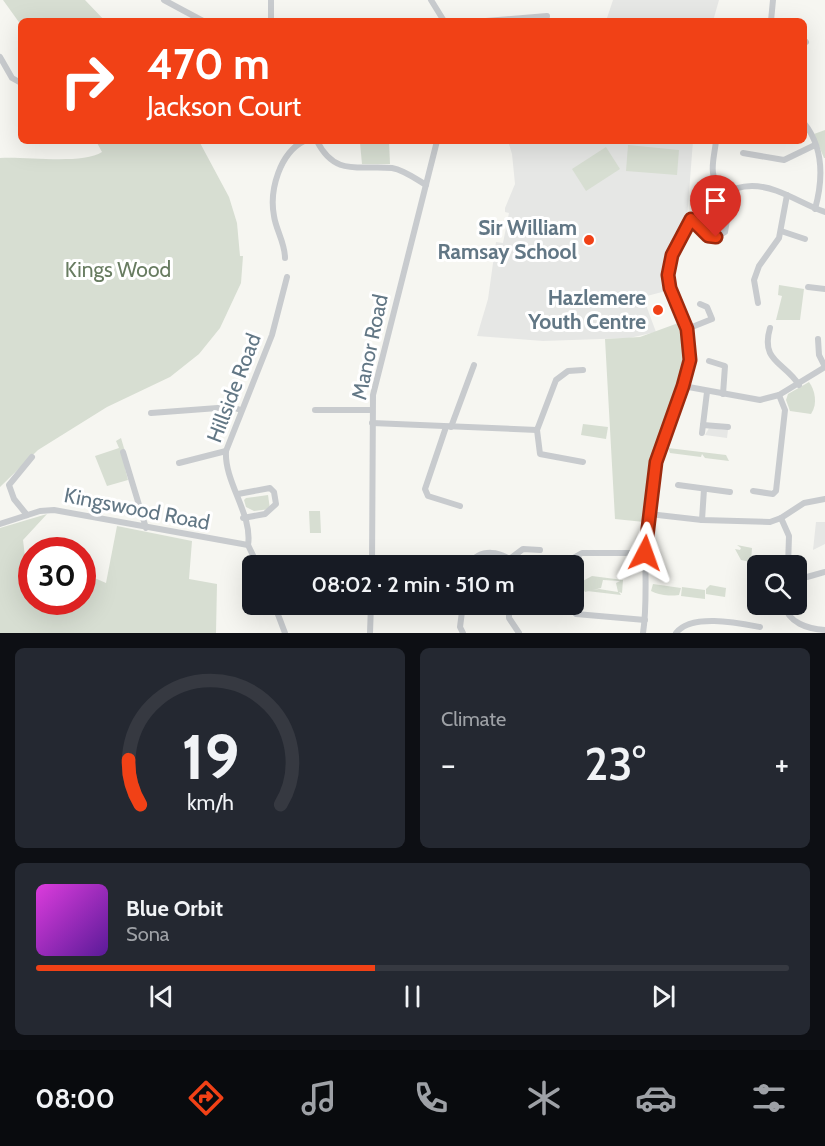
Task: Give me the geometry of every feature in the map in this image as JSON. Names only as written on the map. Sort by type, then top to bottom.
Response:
[{"type":"street","points":[[164,0],[197,18]]},
{"type":"street","points":[[271,0],[271,18]]},
{"type":"street","points":[[431,0],[442,18]]},
{"type":"street","points":[[771,18],[773,0]]},
{"type":"street","points":[[523,18],[547,16]]},
{"type":"street","points":[[0,57],[12,78],[18,81]]},
{"type":"street","points":[[807,130],[821,166],[824,184],[815,209]]},
{"type":"street","points":[[285,258],[273,215],[274,195],[281,164],[298,144]]},
{"type":"street","points":[[319,144],[335,164],[348,168],[393,168],[426,185]]},
{"type":"street","name":"Manor Road","points":[[372,555],[373,395],[436,144]]},
{"type":"street","points":[[715,144],[710,164],[713,180],[722,195]]},
{"type":"street","points":[[743,153],[784,160],[814,145]]},
{"type":"street","points":[[643,633],[645,553],[659,448],[683,386],[690,360],[687,329],[670,288],[668,275],[672,255],[691,219],[722,195],[753,186],[787,195],[825,212]]},
{"type":"street","points":[[758,303],[754,280],[759,266],[776,246],[787,195]]},
{"type":"street","points":[[691,219],[708,236],[716,237],[725,232],[727,220]]},
{"type":"street","points":[[781,231],[805,239]]},
{"type":"street","name":"Hillside Road","points":[[248,545],[238,494],[231,480],[226,451],[272,335],[287,277]]},
{"type":"street","points":[[808,287],[825,289]]},
{"type":"street","points":[[687,329],[715,318],[707,307],[700,304]]},
{"type":"street","points":[[770,328],[768,348],[770,356],[774,362],[791,372],[800,385]]},
{"type":"street","points":[[683,386],[760,400],[779,395],[800,385],[825,367],[819,355],[818,339]]},
{"type":"street","points":[[709,361],[725,366],[723,394]]},
{"type":"street","points":[[460,506],[428,496],[425,489],[426,478],[474,365]]},
{"type":"street","points":[[583,370],[568,371],[556,380],[537,430],[540,454],[583,462]]},
{"type":"street","points":[[702,433],[707,392]]},
{"type":"street","points":[[753,491],[773,494],[776,491],[785,410],[779,395]]},
{"type":"street","points":[[151,413],[231,407],[241,410]]},
{"type":"street","points":[[315,410],[372,410]]},
{"type":"street","points":[[372,423],[537,430]]},
{"type":"street","points":[[703,425],[728,427]]},
{"type":"street","points":[[179,464],[226,451]]},
{"type":"street","points":[[123,452],[146,528]]},
{"type":"street","points":[[27,515],[14,499],[9,484],[32,457]]},
{"type":"street","points":[[678,485],[730,492]]},
{"type":"street","points":[[238,494],[270,488],[274,492],[276,504],[272,509],[243,518]]},
{"type":"street","points":[[702,520],[704,489]]},
{"type":"street","points":[[649,513],[702,520],[757,522],[781,518],[804,503],[825,499]]},
{"type":"street","name":"Kingswood Road","points":[[0,524],[27,515],[54,510],[248,545]]},
{"type":"street","points":[[781,518],[789,536],[788,555]]},
{"type":"street","points":[[248,545],[253,555]]},
{"type":"street","points":[[515,555],[523,549],[540,550]]},
{"type":"street","points":[[479,555],[501,553],[505,555]]},
{"type":"street","points":[[578,555],[582,553],[645,553]]},
{"type":"street","points":[[807,578],[825,572]]},
{"type":"street","points":[[278,615],[285,633]]},
{"type":"street","points":[[370,633],[371,615]]},
{"type":"street","points":[[461,615],[463,633]]},
{"type":"street","points":[[509,615],[519,633]]},
{"type":"street","points":[[584,615],[645,620]]},
{"type":"street","points":[[788,615],[795,621],[813,629],[825,630]]},
{"type":"street","points":[[676,633],[681,628],[714,620],[760,627]]},
{"type":"shaded area","points":[[613,0],[719,0],[714,18],[607,18]]},
{"type":"shaded area","name":"Sir William Ramsay School","points":[[509,144],[693,144],[687,218],[675,237],[667,259],[664,279],[666,291],[643,297],[656,332],[629,338],[543,341],[477,336],[488,299],[496,242],[503,243],[509,213],[505,212],[505,208],[515,184]]},
{"type":"shaded area","points":[[709,428],[728,430],[727,438],[705,435]]},
{"type":"shaded area","points":[[816,522],[825,522],[825,544],[813,550]]},
{"type":"green space","points":[[3,0],[85,0],[102,18],[18,18],[18,21]]},
{"type":"green space","points":[[825,130],[825,158],[824,158],[814,134]]},
{"type":"green space","name":"Kings Wood","points":[[98,144],[201,144],[229,197],[237,223],[240,256],[243,256],[241,283],[220,328],[199,354],[170,377],[107,407],[38,450],[0,487],[0,158],[67,159],[93,156],[102,152]]},
{"type":"green space","points":[[360,144],[389,144],[390,164],[362,164]]},
{"type":"green space","points":[[628,145],[679,150],[677,175],[626,171]]},
{"type":"green space","points":[[606,147],[620,169],[586,191],[572,169]]},
{"type":"green space","points":[[779,285],[804,289],[800,320],[776,320],[782,296],[778,295]]},
{"type":"green space","points":[[681,322],[685,355],[678,386],[655,448],[644,522],[615,519],[605,339],[640,337]]},
{"type":"green space","points":[[809,382],[815,397],[811,414],[790,411],[786,400],[788,394]]},
{"type":"green space","points":[[583,424],[608,427],[606,439],[581,435]]},
{"type":"green space","points":[[121,438],[129,465],[125,468],[128,480],[107,486],[95,456],[119,448],[116,441]]},
{"type":"green space","points":[[668,448],[726,455],[729,461],[705,458],[702,454],[701,457],[670,453]]},
{"type":"green space","points":[[268,495],[270,509],[254,511],[246,507],[244,500],[246,498]]},
{"type":"green space","points":[[309,511],[320,511],[321,533],[310,533]]},
{"type":"green space","points":[[47,514],[26,537],[18,537],[18,615],[96,615],[96,579],[106,583],[117,526],[192,541],[189,579],[217,584],[216,633],[0,633],[0,528]]},
{"type":"green space","points":[[737,545],[752,548],[752,555],[747,555],[747,561],[741,560],[735,549],[740,550],[741,548]]},
{"type":"green space","points":[[592,576],[623,580],[622,593],[619,592],[621,595],[585,592],[584,580]],"holes":[[[603,580],[620,581],[616,583],[618,592],[593,590],[601,588]]]},
{"type":"green space","points":[[653,584],[681,588],[679,595],[659,594],[651,591]]},
{"type":"green space","points":[[710,585],[726,588],[725,597],[706,594],[706,589]]},
{"type":"green space","points":[[682,587],[705,590],[705,599],[681,596]]},
{"type":"place","name":"Sir William Ramsay School","points":[[589,240]]},
{"type":"place","name":"Hazlemere Youth Centre","points":[[658,310]]},
{"type":"route","points":[[645,553],[659,448],[683,386],[690,360],[687,329],[669,286],[668,275],[672,255],[691,219],[708,236],[716,237]]}]
